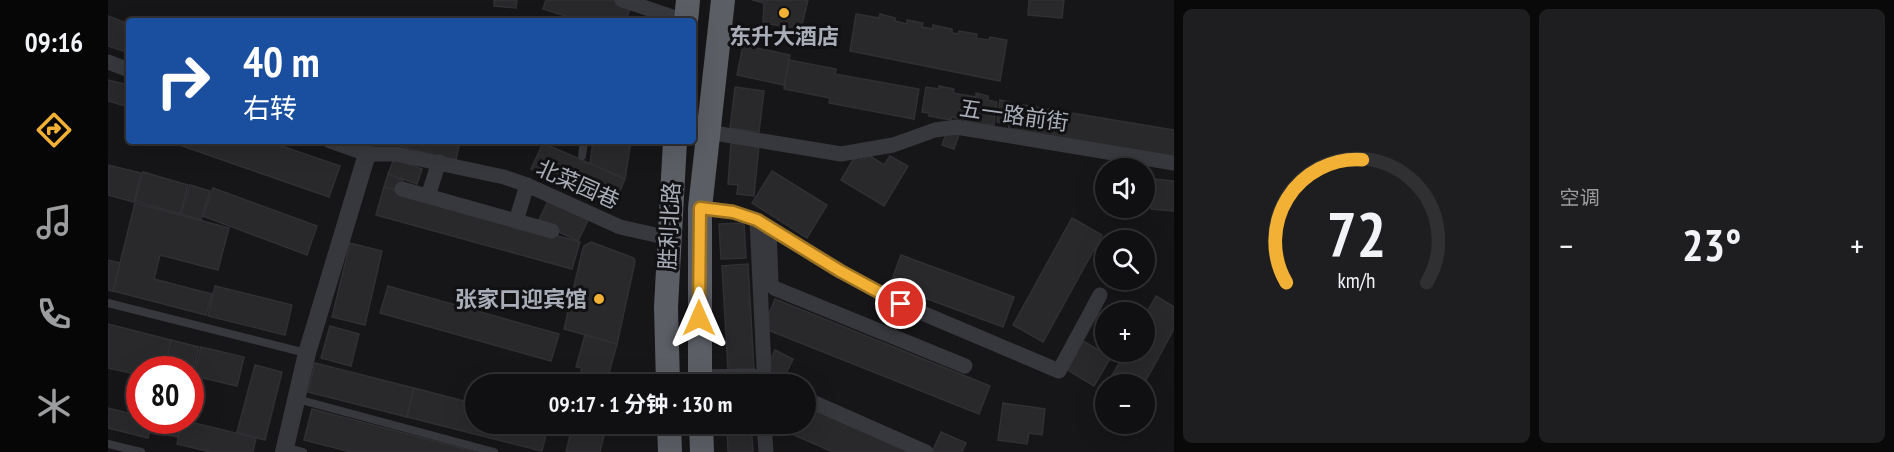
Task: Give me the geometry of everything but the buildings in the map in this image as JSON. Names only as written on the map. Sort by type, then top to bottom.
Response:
[{"type":"highway","points":[[685,18],[688,0]]},
{"type":"highway","name":"胜利北路","points":[[700,374],[700,208],[723,0]]},
{"type":"highway","name":"胜利北路","points":[[668,374],[666,307],[675,144]]},
{"type":"highway","points":[[669,434],[670,452]]},
{"type":"highway","points":[[701,434],[702,452]]},
{"type":"street","points":[[622,0],[676,18]]},
{"type":"street","points":[[108,62],[126,69]]},
{"type":"street","name":"五一路前街","points":[[708,132],[841,154],[893,145],[935,130],[956,127],[1174,163]]},
{"type":"street","name":"北菜园巷","points":[[339,144],[367,154],[396,154],[504,177],[620,227],[669,238]]},
{"type":"street","points":[[284,450],[307,354],[367,154]]},
{"type":"street","points":[[428,196],[439,162]]},
{"type":"street","points":[[516,221],[527,185]]},
{"type":"street","points":[[402,189],[552,231]]},
{"type":"street","points":[[700,208],[733,212],[763,223],[840,271],[901,304],[1059,370],[1100,296]]},
{"type":"street","points":[[763,223],[771,283],[774,288],[965,366]]},
{"type":"street","points":[[763,223],[765,374]]},
{"type":"street","points":[[816,403],[926,452]]},
{"type":"street","points":[[765,434],[766,452]]},
{"type":"lane","points":[[582,156],[584,144]]},
{"type":"lane","points":[[108,303],[307,354]]},
{"type":"lane","points":[[296,399],[495,452]]},
{"type":"lane","points":[[108,444],[141,452]]},
{"type":"lane","points":[[284,450],[303,452]]},
{"type":"place","name":"东升大酒店","points":[[784,13]]},
{"type":"place","name":"张家口迎宾馆","points":[[599,299]]},
{"type":"route","points":[[699,318],[700,208],[733,212],[757,220],[840,271],[901,304]]}]
